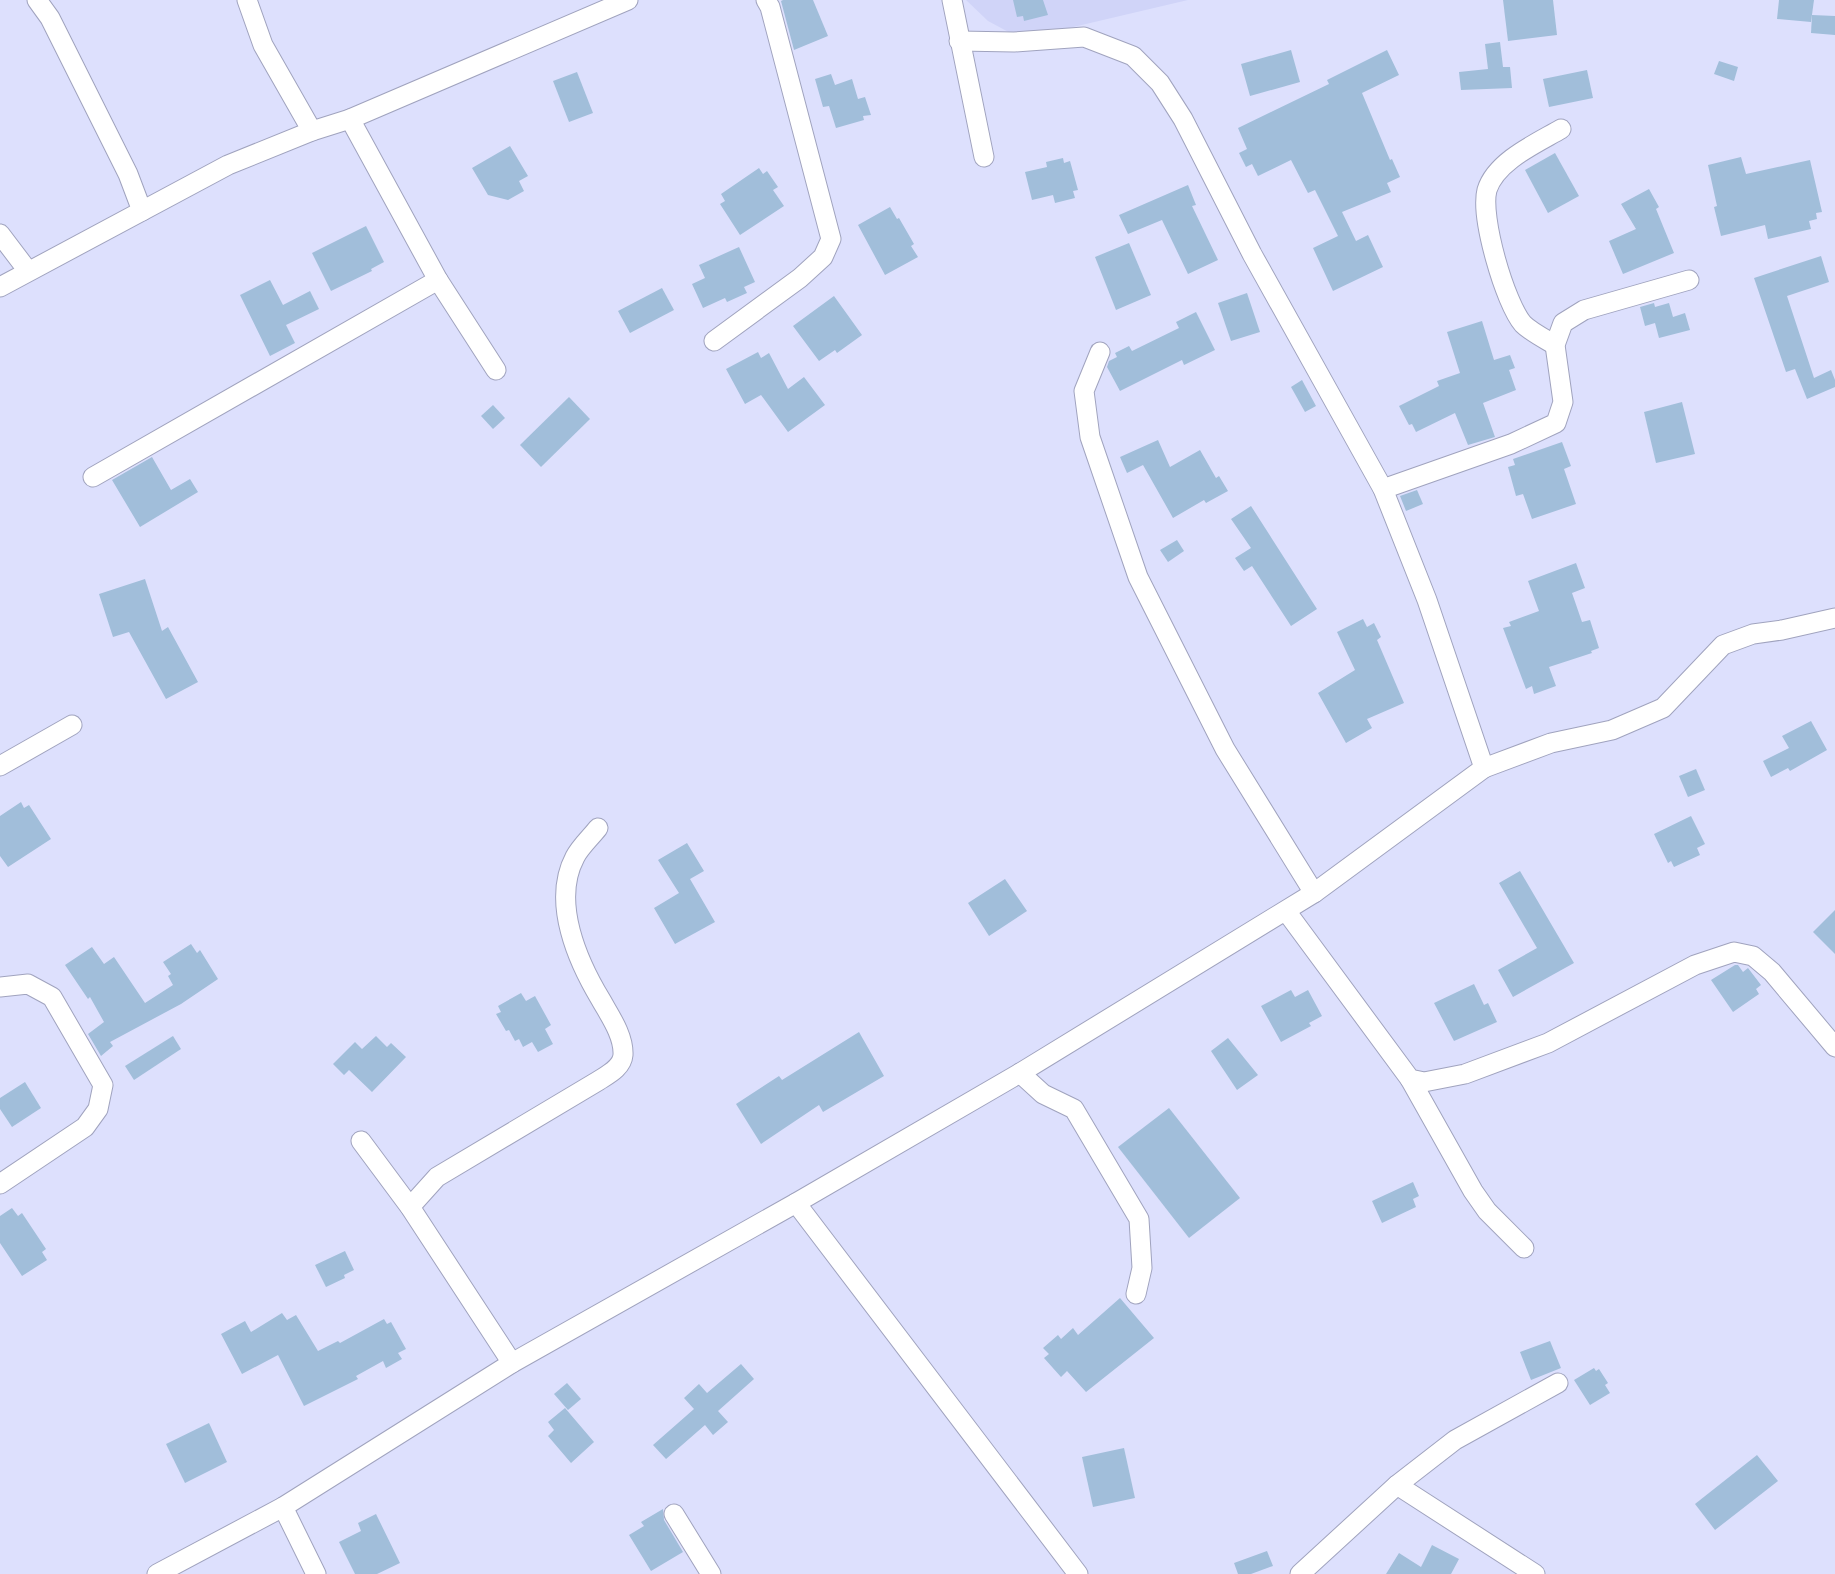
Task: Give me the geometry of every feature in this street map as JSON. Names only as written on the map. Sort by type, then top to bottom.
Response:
[{"type":"street","points":[[37,0],[50,19],[128,174],[142,211]]},
{"type":"street","points":[[247,0],[263,45],[312,131]]},
{"type":"street","points":[[0,287],[228,165],[312,131],[350,119],[628,0]]},
{"type":"street","points":[[714,341],[800,278],[823,257],[831,239],[766,0]]},
{"type":"street","points":[[952,0],[984,157]]},
{"type":"street","points":[[959,41],[1014,42],[1084,37],[1133,56],[1160,83],[1183,119],[1252,254],[1383,489],[1427,600],[1484,768]]},
{"type":"street","points":[[350,119],[438,280],[496,370]]},
{"type":"street","points":[[1555,345],[1524,326],[1510,304],[1487,225],[1488,190],[1504,164],[1561,129]]},
{"type":"street","points":[[0,234],[28,271]]},
{"type":"street","points":[[93,477],[438,280]]},
{"type":"street","points":[[1383,489],[1511,444],[1556,423],[1563,402],[1555,345],[1563,323],[1584,310],[1689,280]]},
{"type":"street","points":[[1100,352],[1084,391],[1090,437],[1138,577],[1225,749],[1314,893]]},
{"type":"street","points":[[158,1574],[283,1507],[512,1363],[1020,1073],[1314,893],[1484,768],[1551,743],[1612,730],[1663,708],[1723,645],[1753,634],[1782,631],[1835,618]]},
{"type":"street","points":[[0,766],[72,725]]},
{"type":"street","points":[[410,1207],[437,1177],[617,1069],[623,1057],[621,1040],[614,1022],[584,971],[569,926],[566,884],[575,857],[598,828]]},
{"type":"street","points":[[1286,911],[1410,1079],[1487,1211],[1524,1248]]},
{"type":"street","points":[[1410,1079],[1424,1082],[1465,1074],[1548,1043],[1695,965],[1734,952],[1753,957],[1772,972],[1835,1048]]},
{"type":"street","points":[[0,987],[28,984],[52,997],[103,1085],[98,1108],[85,1126],[0,1184]]},
{"type":"street","points":[[1020,1073],[1043,1094],[1074,1109],[1139,1219],[1142,1268],[1136,1294]]},
{"type":"street","points":[[361,1141],[410,1207],[512,1363]]},
{"type":"street","points":[[796,1203],[1078,1574]]},
{"type":"street","points":[[1300,1574],[1397,1485],[1455,1440],[1558,1383]]},
{"type":"street","points":[[1397,1485],[1535,1574]]},
{"type":"street","points":[[283,1507],[316,1574]]},
{"type":"street","points":[[674,1514],[711,1574]]},
{"type":"shaded area","points":[[966,0],[1188,0],[1035,36],[1016,36],[988,21]]},
{"type":"building","points":[[813,0],[828,36],[794,50],[781,1]]},
{"type":"building","points":[[1013,0],[1043,0],[1048,15],[1024,21],[1023,16],[1017,17]]},
{"type":"building","points":[[1503,0],[1553,0],[1557,35],[1508,41]]},
{"type":"building","points":[[1779,0],[1814,0],[1811,22],[1777,19]]},
{"type":"building","points":[[1812,15],[1835,16],[1835,35],[1811,33]]},
{"type":"building","points":[[1500,42],[1503,67],[1510,67],[1512,88],[1461,90],[1459,72],[1488,69],[1485,44]]},
{"type":"building","points":[[1291,50],[1300,82],[1250,96],[1241,64]]},
{"type":"building","points":[[1387,50],[1399,75],[1362,93],[1390,160],[1392,159],[1400,177],[1387,183],[1391,192],[1342,212],[1356,241],[1368,235],[1383,267],[1333,291],[1313,248],[1338,236],[1315,190],[1308,193],[1291,160],[1258,176],[1252,164],[1246,167],[1239,153],[1247,149],[1238,128],[1329,84],[1327,80]]},
{"type":"building","points":[[1719,61],[1738,67],[1734,81],[1714,74]]},
{"type":"building","points":[[1587,70],[1593,98],[1549,107],[1543,79]]},
{"type":"building","points":[[577,72],[593,113],[569,122],[553,81]]},
{"type":"building","points":[[831,74],[835,85],[852,79],[858,99],[865,97],[871,115],[863,116],[864,120],[836,128],[829,106],[823,107],[815,79]]},
{"type":"building","points":[[510,146],[528,176],[519,181],[524,191],[508,200],[488,195],[472,168]]},
{"type":"building","points":[[1555,153],[1579,196],[1548,213],[1525,170]]},
{"type":"building","points":[[1741,157],[1746,174],[1810,160],[1822,212],[1816,213],[1817,219],[1809,221],[1811,229],[1768,239],[1765,225],[1721,236],[1708,165]]},
{"type":"building","points":[[1063,158],[1064,163],[1070,161],[1078,190],[1073,191],[1075,198],[1055,203],[1053,195],[1032,200],[1025,172],[1047,167],[1046,162]]},
{"type":"building","points":[[759,168],[763,174],[767,171],[778,187],[773,190],[784,206],[740,235],[720,204],[725,201],[721,194]]},
{"type":"building","points":[[1188,185],[1196,205],[1192,206],[1218,260],[1188,274],[1162,220],[1128,234],[1119,215]]},
{"type":"building","points":[[1649,189],[1659,207],[1656,209],[1674,253],[1623,274],[1609,241],[1636,229],[1621,204]]},
{"type":"building","points":[[890,207],[914,244],[911,246],[918,257],[885,275],[858,225]]},
{"type":"building","points":[[366,226],[384,262],[371,269],[372,271],[331,291],[312,253]]},
{"type":"building","points":[[1129,243],[1151,295],[1116,310],[1095,257]]},
{"type":"building","points":[[739,247],[755,282],[744,287],[747,293],[727,302],[725,298],[703,308],[692,284],[705,278],[699,265]]},
{"type":"building","points":[[1821,256],[1829,282],[1787,296],[1814,378],[1831,370],[1835,380],[1835,387],[1807,399],[1795,369],[1786,372],[1754,278]]},
{"type":"building","points":[[270,280],[283,305],[310,291],[319,309],[286,325],[295,343],[270,356],[240,295]]},
{"type":"building","points":[[662,288],[674,310],[630,333],[618,311]]},
{"type":"building","points":[[1247,293],[1260,332],[1231,341],[1218,303]]},
{"type":"building","points":[[834,296],[862,335],[837,353],[835,350],[819,361],[793,326]]},
{"type":"building","points":[[1654,303],[1655,307],[1669,303],[1673,317],[1685,313],[1690,330],[1659,338],[1655,323],[1645,326],[1640,307]]},
{"type":"building","points":[[1196,312],[1215,350],[1184,365],[1182,360],[1120,391],[1107,367],[1109,361],[1117,357],[1115,353],[1129,346],[1132,351],[1179,328],[1176,322]]},
{"type":"building","points":[[1482,321],[1494,360],[1510,355],[1515,368],[1509,370],[1516,390],[1483,403],[1495,437],[1468,445],[1455,413],[1416,432],[1399,406],[1439,386],[1437,381],[1460,373],[1447,332]]},
{"type":"building","points":[[758,352],[761,358],[769,353],[788,389],[804,377],[825,405],[788,432],[761,395],[745,404],[726,369]]},
{"type":"building","points":[[1302,380],[1316,406],[1305,412],[1291,387]]},
{"type":"building","points":[[569,397],[590,419],[541,467],[520,445]]},
{"type":"building","points":[[1682,402],[1695,454],[1656,463],[1644,412]]},
{"type":"building","points":[[493,405],[505,418],[493,429],[481,416]]},
{"type":"building","points":[[1158,440],[1170,467],[1200,450],[1216,478],[1219,476],[1228,491],[1206,503],[1204,500],[1173,518],[1143,465],[1127,473],[1120,457]]},
{"type":"building","points":[[1562,442],[1571,466],[1564,469],[1576,504],[1532,519],[1523,494],[1516,496],[1508,467],[1515,465],[1513,459]]},
{"type":"building","points":[[152,457],[171,490],[190,479],[198,492],[140,527],[112,480]]},
{"type":"building","points":[[1417,490],[1423,504],[1406,511],[1400,496]]},
{"type":"building","points":[[1251,506],[1317,609],[1291,626],[1252,566],[1244,571],[1235,558],[1251,548],[1231,519]]},
{"type":"building","points":[[1177,540],[1184,551],[1168,562],[1160,550]]},
{"type":"building","points":[[1576,563],[1585,588],[1572,593],[1582,622],[1590,620],[1599,648],[1591,651],[1592,653],[1549,667],[1556,686],[1534,694],[1532,686],[1526,689],[1503,628],[1511,626],[1509,622],[1539,611],[1528,581]]},
{"type":"building","points":[[145,579],[162,631],[168,627],[198,682],[166,699],[129,632],[113,637],[99,594]]},
{"type":"building","points":[[1363,619],[1367,627],[1374,623],[1381,637],[1377,640],[1404,703],[1367,719],[1372,728],[1346,743],[1318,693],[1355,670],[1337,632]]},
{"type":"building","points":[[1811,721],[1827,750],[1790,771],[1788,768],[1771,777],[1763,761],[1789,748],[1782,736]]},
{"type":"building","points":[[1696,769],[1705,790],[1688,797],[1679,776]]},
{"type":"building","points":[[21,802],[24,808],[29,805],[51,839],[8,867],[0,856],[0,816]]},
{"type":"building","points":[[1691,816],[1705,844],[1697,848],[1700,855],[1674,867],[1671,861],[1668,863],[1654,834]]},
{"type":"building","points":[[687,843],[704,871],[690,879],[715,922],[675,944],[654,908],[679,893],[658,860]]},
{"type":"building","points":[[1520,871],[1574,963],[1513,997],[1498,970],[1537,948],[1499,883]]},
{"type":"building","points":[[1005,879],[1027,911],[989,936],[968,903]]},
{"type":"building","points":[[1835,910],[1835,954],[1813,932]]},
{"type":"building","points":[[191,944],[197,953],[200,950],[218,979],[181,1004],[110,1042],[113,1046],[101,1056],[88,1034],[104,1022],[90,997],[88,999],[65,965],[92,947],[104,964],[114,957],[145,1003],[173,985],[168,976],[171,974],[163,962]]},
{"type":"building","points":[[1735,965],[1743,972],[1748,968],[1761,985],[1756,989],[1759,994],[1733,1012],[1711,980]]},
{"type":"building","points":[[1474,984],[1484,1005],[1488,1003],[1497,1022],[1454,1041],[1434,1003]]},
{"type":"building","points":[[1291,990],[1295,997],[1308,990],[1322,1016],[1309,1023],[1311,1026],[1281,1042],[1261,1006]]},
{"type":"building","points":[[521,993],[526,1001],[535,996],[551,1025],[545,1029],[553,1044],[538,1052],[532,1042],[523,1047],[519,1039],[515,1041],[496,1014],[501,1012],[498,1006]]},
{"type":"building","points":[[859,1032],[884,1076],[823,1112],[819,1105],[761,1144],[736,1104],[779,1076],[782,1080]]},
{"type":"building","points":[[173,1036],[181,1049],[134,1080],[125,1066]]},
{"type":"building","points":[[376,1036],[387,1047],[391,1043],[406,1057],[372,1092],[349,1070],[344,1075],[333,1064],[355,1042],[362,1049]]},
{"type":"building","points":[[1228,1038],[1258,1075],[1237,1090],[1211,1051]]},
{"type":"building","points":[[25,1082],[41,1108],[12,1127],[0,1109],[0,1098]]},
{"type":"building","points":[[1169,1108],[1240,1198],[1189,1238],[1118,1147]]},
{"type":"building","points":[[1413,1182],[1419,1196],[1413,1199],[1416,1207],[1382,1223],[1372,1201]]},
{"type":"building","points":[[12,1208],[18,1216],[22,1213],[46,1249],[42,1252],[47,1260],[22,1276],[0,1243],[0,1216]]},
{"type":"building","points":[[345,1251],[354,1270],[344,1275],[345,1278],[326,1287],[315,1265]]},
{"type":"building","points":[[1120,1298],[1154,1338],[1086,1392],[1067,1371],[1061,1377],[1044,1358],[1049,1354],[1043,1348],[1058,1335],[1061,1339],[1073,1328],[1078,1335]]},
{"type":"building","points":[[282,1313],[287,1320],[296,1315],[318,1351],[338,1341],[340,1343],[384,1319],[387,1324],[391,1322],[406,1349],[398,1353],[402,1359],[386,1368],[383,1361],[356,1376],[358,1379],[304,1406],[278,1355],[242,1374],[221,1334],[245,1321],[251,1332]]},
{"type":"building","points":[[1550,1341],[1561,1368],[1531,1380],[1520,1352]]},
{"type":"building","points":[[741,1364],[754,1379],[718,1411],[728,1422],[713,1435],[705,1425],[666,1459],[653,1445],[694,1409],[684,1398],[699,1384],[707,1393]]},
{"type":"building","points":[[1594,1368],[1596,1371],[1599,1369],[1608,1383],[1605,1385],[1610,1393],[1590,1405],[1574,1380]]},
{"type":"building","points":[[567,1383],[581,1399],[568,1410],[554,1394]]},
{"type":"building","points":[[565,1408],[594,1442],[571,1463],[548,1436],[554,1430],[548,1422]]},
{"type":"building","points":[[209,1423],[227,1462],[185,1483],[166,1444]]},
{"type":"building","points":[[1124,1448],[1135,1498],[1093,1507],[1082,1457]]},
{"type":"building","points":[[1757,1455],[1778,1481],[1715,1530],[1695,1504]]},
{"type":"building","points":[[663,1509],[664,1520],[683,1552],[651,1571],[629,1535],[644,1526],[641,1522]]},
{"type":"building","points":[[376,1514],[400,1563],[377,1574],[355,1574],[339,1542],[361,1531],[358,1523]]},
{"type":"building","points":[[1432,1545],[1459,1559],[1451,1574],[1386,1574],[1399,1553],[1421,1567]]},
{"type":"building","points":[[1267,1551],[1273,1566],[1251,1574],[1238,1574],[1234,1563]]}]
